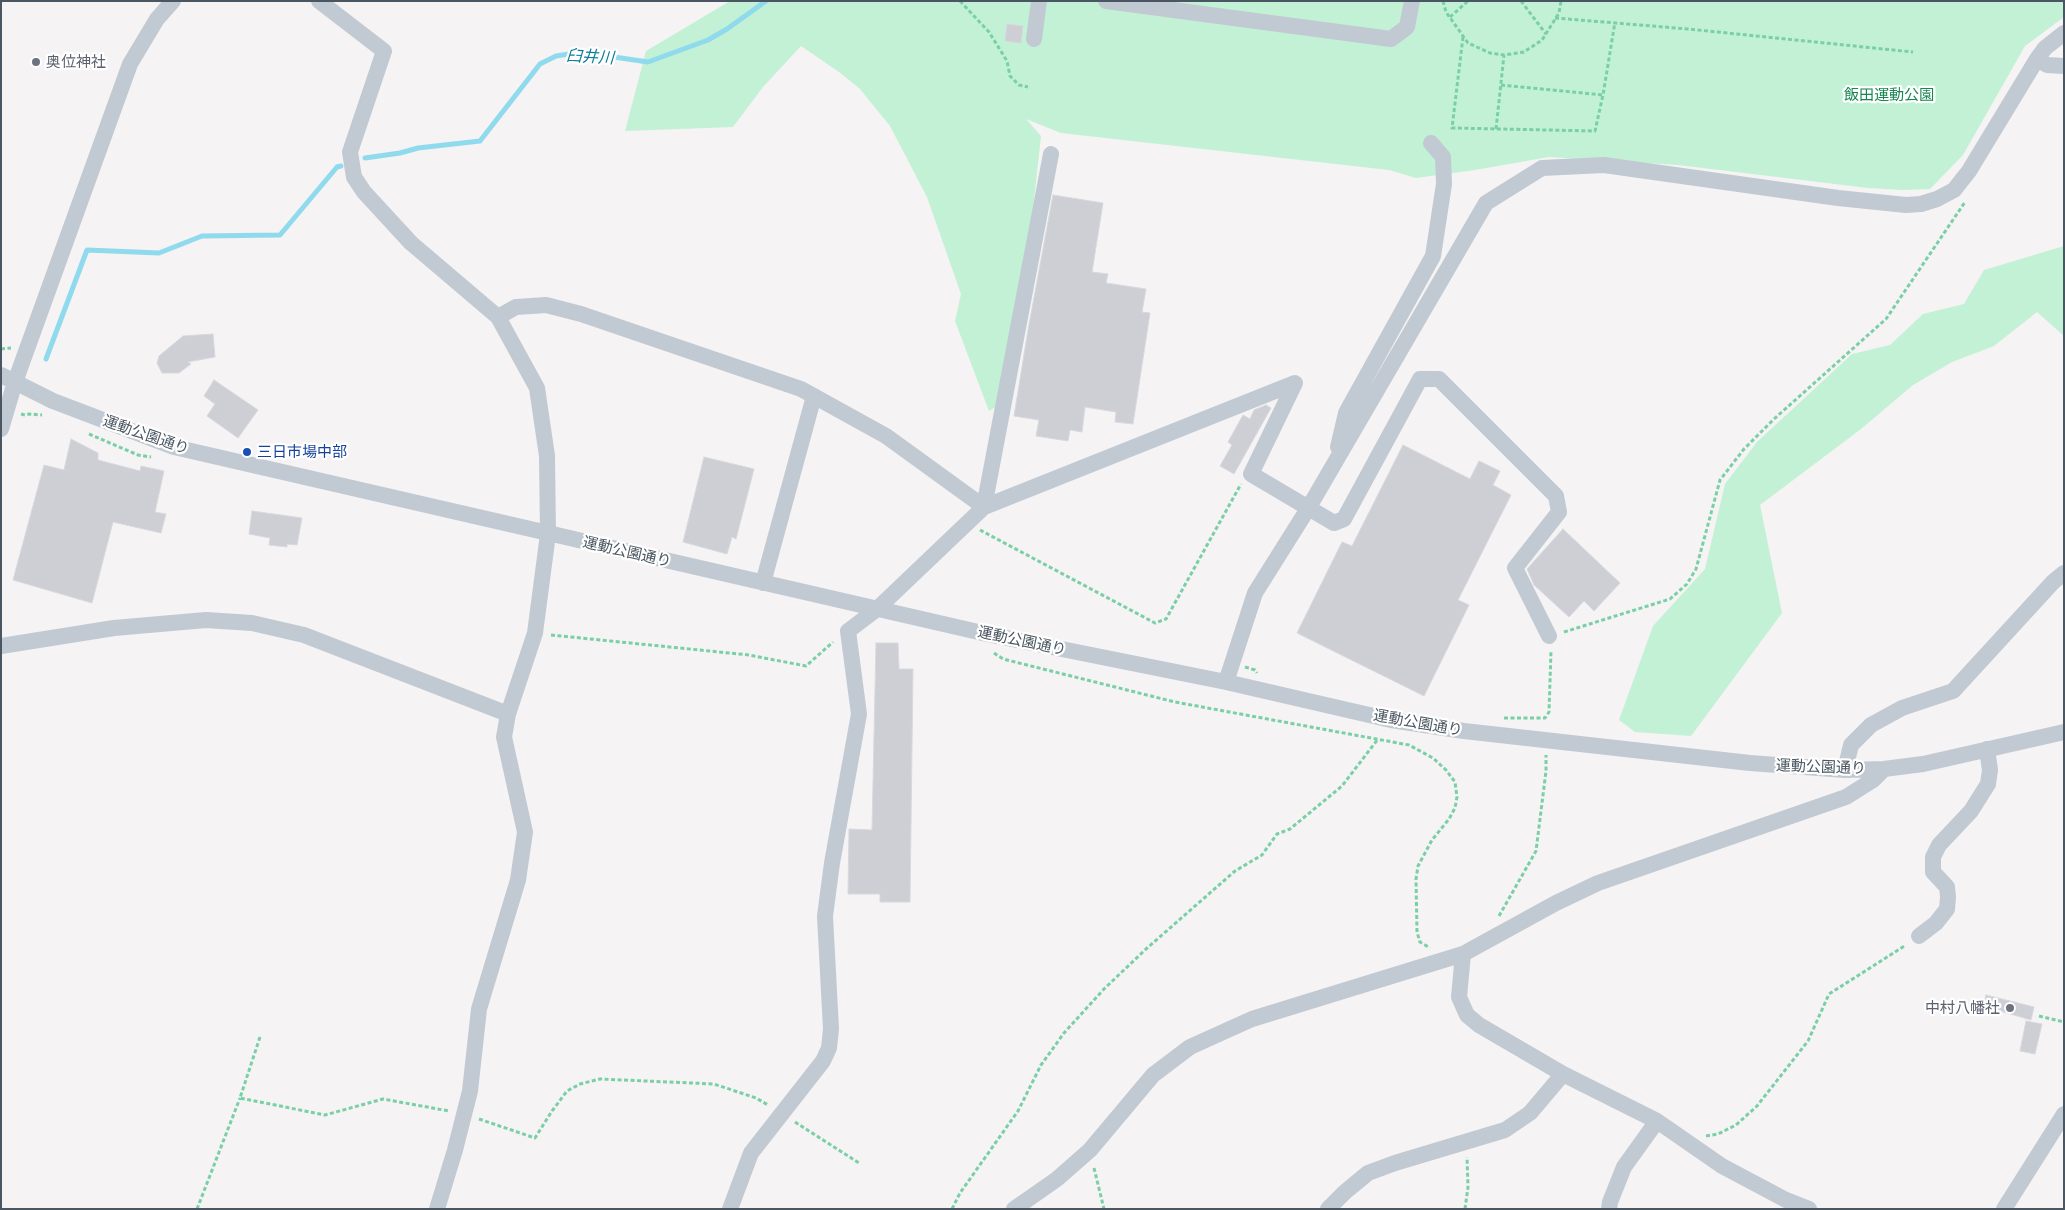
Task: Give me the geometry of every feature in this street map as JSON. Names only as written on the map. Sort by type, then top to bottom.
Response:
[{"type":"street","points":[[1,429],[8,379],[130,64],[157,19],[173,1]]},
{"type":"street","points":[[319,1],[384,51],[350,152],[354,177],[364,192],[411,242],[498,317],[537,388],[547,456],[548,534],[535,633],[508,714],[504,737],[525,832],[518,880],[479,1009],[470,1092],[438,1209]]},
{"type":"street","points":[[1034,39],[1039,1]]},
{"type":"street","points":[[1106,1],[1391,39],[1407,27],[1412,1]]},
{"type":"street","points":[[1226,682],[1255,593],[1309,507],[1486,203],[1542,168],[1604,165],[1838,198],[1906,205],[1921,204],[1937,199],[1954,190],[1969,171],[2037,59],[2045,48],[2064,34]]},
{"type":"street","points":[[2037,59],[2047,65],[2064,66]]},
{"type":"street","points":[[1334,464],[1346,413],[1433,256],[1444,184],[1443,157],[1431,143]]},
{"type":"street","points":[[984,506],[1051,154]]},
{"type":"street","points":[[498,317],[516,307],[546,305],[581,314],[801,389],[886,436],[984,506]]},
{"type":"street","name":"運動公園通り","points":[[8,379],[53,401],[174,447],[987,634],[1226,682],[1391,720],[1486,733],[1750,763],[1845,770],[1884,769],[1923,764],[2064,732]]},
{"type":"street","points":[[730,1209],[751,1153],[823,1061],[829,1048],[831,1028],[825,916],[832,863],[859,714],[848,631],[877,609],[984,506],[1295,383],[1251,474],[1334,523],[1344,519],[1420,380],[1439,379],[1556,496],[1559,512],[1515,568],[1549,636]]},
{"type":"street","points":[[763,583],[814,396]]},
{"type":"street","points":[[1845,770],[1851,745],[1871,725],[1902,708],[1953,690],[2053,582],[2064,573]]},
{"type":"street","points":[[1,646],[123,627],[206,620],[252,623],[304,635],[508,714]]},
{"type":"street","points":[[1919,936],[1936,923],[1947,909],[1946,887],[1934,872],[1933,857],[1939,845],[1971,811],[1988,784],[1990,770],[1987,749]]},
{"type":"street","points":[[1014,1209],[1057,1179],[1090,1150],[1152,1075],[1190,1047],[1252,1019],[1462,954],[1556,902],[1598,883],[1846,797],[1873,780],[1884,769]]},
{"type":"street","points":[[1462,954],[1459,997],[1466,1015],[1563,1074],[1657,1121],[1722,1166],[1786,1200],[1809,1209]]},
{"type":"street","points":[[1328,1209],[1368,1173],[1395,1163],[1506,1130],[1530,1113],[1563,1074]]},
{"type":"street","points":[[2004,1209],[2064,1114]]},
{"type":"street","points":[[1609,1209],[1624,1167],[1657,1121]]},
{"type":"path","points":[[960,1],[989,32],[1007,61],[1010,76],[1018,85],[1028,87]]},
{"type":"path","points":[[1443,1],[1443,7],[1463,37],[1476,48],[1504,55],[1524,52],[1542,40],[1559,13],[1561,1]]},
{"type":"path","points":[[1450,18],[1468,1]]},
{"type":"path","points":[[1520,1],[1546,34]]},
{"type":"path","points":[[1555,18],[1615,22],[1913,52]]},
{"type":"path","points":[[1463,37],[1452,128],[1595,131],[1603,96],[1615,22]]},
{"type":"path","points":[[1496,128],[1504,55]]},
{"type":"path","points":[[1501,85],[1603,96]]},
{"type":"path","points":[[1486,733],[1490,717],[1544,718],[1549,712],[1552,650],[1549,636],[1670,599],[1687,584],[1696,569],[1720,480],[1744,449],[1774,419],[1886,319],[1970,196]]},
{"type":"path","points":[[1,349],[11,348]]},
{"type":"path","points":[[966,523],[1156,623],[1166,619],[1244,480],[1251,474]]},
{"type":"path","points":[[535,633],[749,655],[806,666],[823,649],[848,631]]},
{"type":"path","points":[[987,634],[987,649],[1003,659],[1175,702],[1408,745],[1433,758],[1455,782],[1456,797],[1449,819],[1423,854],[1418,866],[1416,879],[1417,932],[1420,942],[1429,948],[1437,949]]},
{"type":"path","points":[[952,1209],[960,1194],[1018,1111],[1041,1065],[1064,1033],[1104,989],[1146,950],[1235,871],[1262,855],[1277,834],[1290,829],[1342,786],[1378,739]]},
{"type":"path","points":[[1498,918],[1536,851],[1546,771],[1546,740]]},
{"type":"path","points":[[1680,1137],[1708,1136],[1736,1125],[1757,1106],[1808,1041],[1829,994],[1919,936]]},
{"type":"path","points":[[2039,1016],[2064,1022]]},
{"type":"path","points":[[196,1209],[240,1098],[260,1037]]},
{"type":"path","points":[[240,1098],[325,1115],[382,1099],[464,1114],[535,1138],[567,1091],[580,1084],[600,1079],[714,1084],[756,1098],[859,1163]]},
{"type":"path","points":[[1465,1209],[1468,1187],[1466,1141]]},
{"type":"path","points":[[1090,1150],[1104,1209]]},
{"type":"green space","name":"飯田運動公園","points":[[730,1],[2064,1],[2064,17],[2025,46],[1963,155],[1930,189],[1868,188],[1678,165],[1549,157],[1416,178],[1389,170],[1061,133],[1026,119],[1041,136],[1033,209],[997,406],[989,411],[955,321],[961,294],[927,197],[890,126],[860,89],[839,72],[801,46],[763,87],[733,127],[625,131],[646,51]]},
{"type":"green space","points":[[2064,246],[2064,336],[2037,312],[1994,346],[1952,362],[1913,385],[1861,429],[1760,505],[1782,613],[1691,736],[1635,732],[1619,720],[1653,626],[1705,569],[1725,484],[1757,442],[1852,354],[1890,345],[1923,314],[1964,304],[1984,270]]},
{"type":"building","points":[[1007,24],[1023,26],[1021,43],[1005,41]]},
{"type":"building","points":[[1053,195],[1103,203],[1092,272],[1108,274],[1106,283],[1146,289],[1142,312],[1150,313],[1133,424],[1115,422],[1116,412],[1085,407],[1082,432],[1070,430],[1068,441],[1036,436],[1039,420],[1014,416]]},
{"type":"building","points":[[213,334],[215,357],[188,362],[191,364],[179,373],[162,373],[157,363],[159,356],[183,336]]},
{"type":"building","points":[[214,380],[258,410],[238,438],[207,416],[215,404],[204,396]]},
{"type":"building","points":[[1266,405],[1271,408],[1234,474],[1220,466],[1232,445],[1228,442],[1243,415],[1250,419],[1254,410]]},
{"type":"building","points":[[71,439],[98,453],[98,460],[140,471],[141,466],[164,471],[155,512],[166,514],[161,533],[113,522],[92,603],[13,580],[44,465],[64,470]]},
{"type":"building","points":[[1403,445],[1470,479],[1479,461],[1500,471],[1493,485],[1511,495],[1458,600],[1469,605],[1424,696],[1297,633],[1342,542],[1352,546]]},
{"type":"building","points":[[704,457],[754,469],[736,539],[732,537],[727,554],[683,542]]},
{"type":"building","points":[[252,511],[302,518],[297,545],[287,544],[287,547],[269,545],[270,538],[249,534]]},
{"type":"building","points":[[1563,529],[1620,583],[1594,611],[1584,601],[1569,617],[1534,585],[1527,569]]},
{"type":"building","points":[[876,643],[898,643],[899,669],[913,669],[910,902],[880,902],[880,894],[848,894],[849,829],[872,830]]},
{"type":"building","points":[[1986,995],[2034,1007],[2031,1020],[1983,1006]]},
{"type":"building","points":[[2026,1021],[2042,1024],[2035,1054],[2020,1051]]},
{"type":"waterway","name":"臼井川","points":[[365,158],[400,153],[418,148],[480,141],[540,64],[556,56],[569,54],[614,57],[648,62],[708,40],[766,1]]},
{"type":"waterway","points":[[46,359],[87,250],[159,253],[202,236],[280,235],[337,167],[341,166]]},
{"type":"place","name":"奥位神社","points":[[36,62]]},
{"type":"place","name":"三日市場中部","points":[[247,452]]},
{"type":"place","name":"中村八幡社","points":[[2010,1008]]}]
